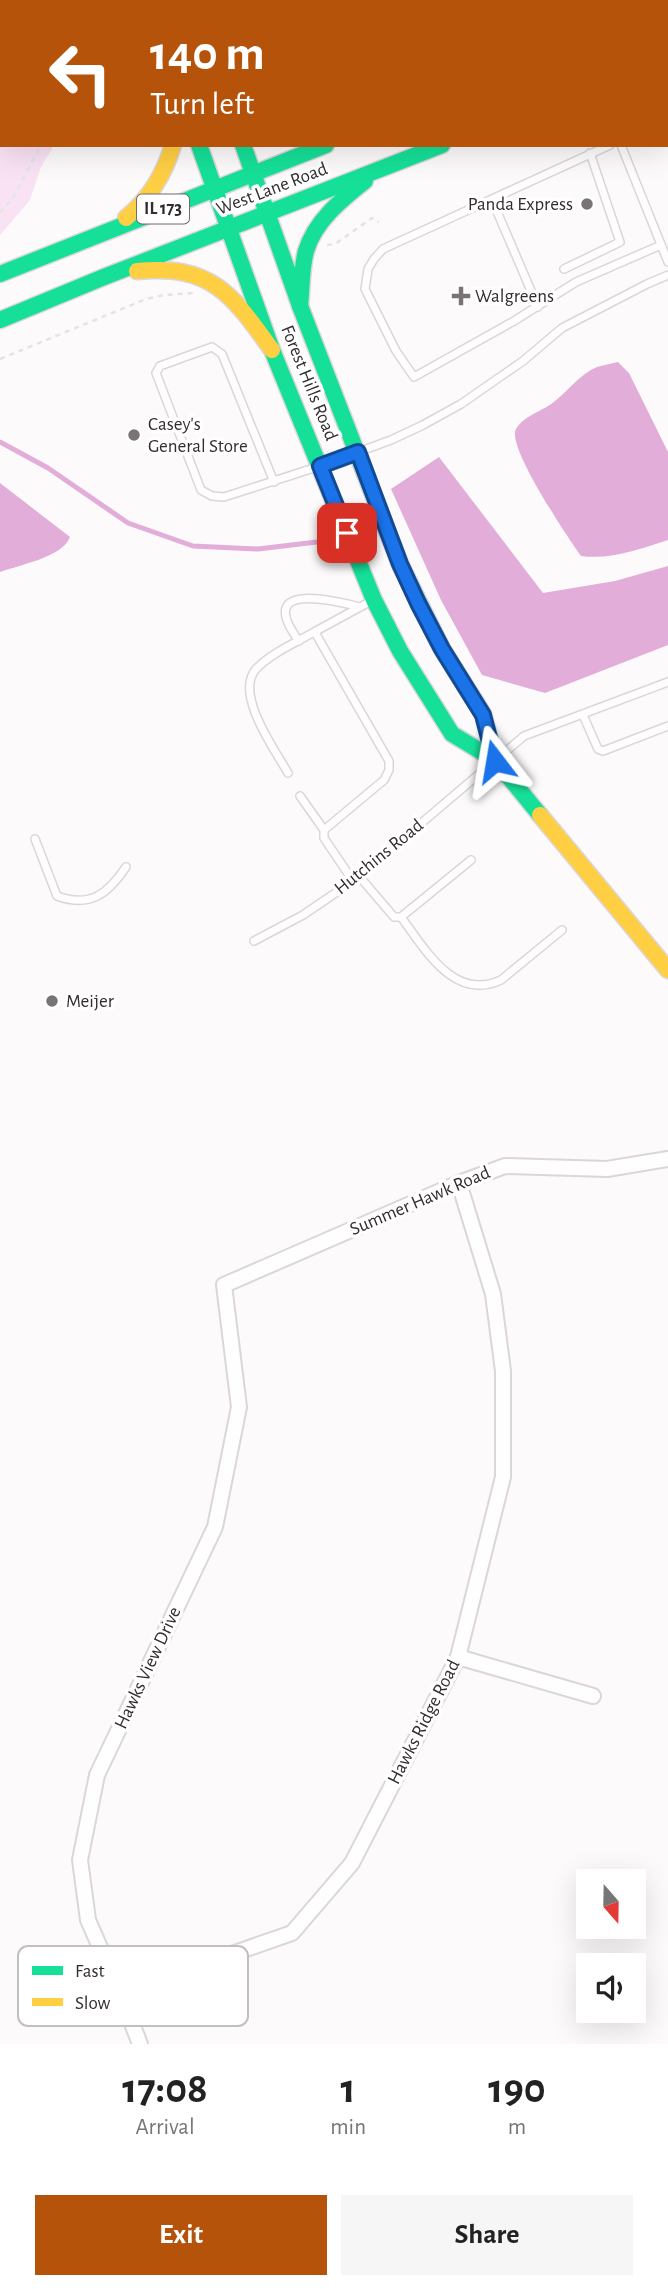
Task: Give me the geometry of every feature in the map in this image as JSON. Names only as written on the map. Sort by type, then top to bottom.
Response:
[{"type":"street","points":[[90,238],[122,221],[141,206],[157,186],[168,165],[172,147]]},
{"type":"street","name":"Forest Hills Road","points":[[200,147],[272,350],[320,466],[367,604],[453,734],[495,761],[668,970]]},
{"type":"street","name":"Forest Hills Road","points":[[244,147],[300,306],[400,564],[442,649],[483,715],[495,761]]},
{"type":"street","name":"West Lane Road","points":[[0,274],[321,147]]},
{"type":"street","name":"West Lane Road","points":[[0,320],[437,147]]},
{"type":"street","points":[[300,306],[306,250],[312,237],[337,205],[376,171]]},
{"type":"street","points":[[104,277],[146,269],[173,268],[193,271],[219,286],[248,316],[272,350]]},
{"type":"street","name":"Summer Hawk Road","points":[[224,1285],[459,1183],[505,1166],[607,1169],[668,1159]]},
{"type":"street","name":"Hawks Ridge Road","points":[[248,1948],[292,1933],[352,1863],[458,1657],[503,1477],[503,1371],[493,1294],[459,1183]]},
{"type":"street","name":"Hawks View Drive","points":[[99,1946],[88,1920],[80,1860],[97,1775],[215,1527],[239,1407],[224,1285]]},
{"type":"street","points":[[458,1657],[593,1696]]},
{"type":"street","name":"Hawks View Drive","points":[[133,2026],[140,2044]]},
{"type":"lane","points":[[605,147],[383,249],[373,259],[366,276],[365,289],[396,351],[414,377],[514,321],[576,282],[661,245]]},
{"type":"lane","points":[[622,147],[668,262]]},
{"type":"lane","points":[[564,269],[620,242],[590,153]]},
{"type":"lane","points":[[492,200],[537,307]]},
{"type":"lane","points":[[274,482],[222,354],[212,347],[160,366],[156,373],[201,489],[212,496],[224,497],[274,482],[320,466],[423,425],[461,404],[523,361],[562,328],[668,275]]},
{"type":"lane","points":[[299,641],[286,618],[287,607],[295,599],[307,597],[367,604]]},
{"type":"lane","points":[[288,773],[255,712],[248,692],[250,681],[256,670],[299,641],[367,604]]},
{"type":"lane","points":[[316,631],[389,761],[389,770],[384,780],[324,830]]},
{"type":"lane","name":"Hutchins Road","points":[[254,941],[303,915],[356,878],[524,736],[668,682]]},
{"type":"lane","points":[[583,715],[598,749],[603,751],[668,726]]},
{"type":"lane","points":[[300,796],[324,830],[324,838],[356,878],[394,917],[401,917],[471,860]]},
{"type":"lane","points":[[35,839],[57,897],[69,901],[96,897],[109,890],[126,867]]},
{"type":"lane","points":[[401,917],[435,962],[458,982],[474,986],[489,985],[501,980],[562,930]]},
{"type":"path","points":[[0,213],[14,196],[40,147]]},
{"type":"path","points":[[320,241],[328,245],[335,244],[372,218],[379,222]]},
{"type":"path","points":[[0,359],[146,299],[197,291]]},
{"type":"shaded area","points":[[0,147],[53,147],[41,167],[30,200],[0,235]]},
{"type":"shaded area","points":[[618,362],[629,373],[668,452],[668,540],[615,555],[581,556],[529,472],[515,439],[516,429],[524,420],[555,401],[585,374],[597,367]]},
{"type":"shaded area","points":[[439,457],[543,593],[615,581],[668,566],[668,645],[545,693],[482,675],[441,600],[391,489]]},
{"type":"shaded area","points":[[0,483],[70,537],[66,544],[50,555],[0,572]]},
{"type":"waterway","points":[[0,442],[48,468],[128,523],[193,546],[258,549],[325,541]]},
{"type":"traffic: fast","points":[[200,147],[272,350],[374,600],[400,651],[452,734],[495,760],[540,815]]},
{"type":"traffic: fast","points":[[244,147],[300,306],[400,564],[442,649],[483,714],[495,760]]},
{"type":"traffic: fast","points":[[0,274],[321,147]]},
{"type":"traffic: fast","points":[[0,320],[437,147]]},
{"type":"traffic: fast","points":[[300,306],[303,265],[310,240],[330,212],[365,181]]},
{"type":"traffic: slow","points":[[126,218],[155,185],[172,147]]},
{"type":"traffic: slow","points":[[137,271],[162,270],[202,278],[231,299],[272,350]]},
{"type":"traffic: slow","points":[[540,815],[668,970]]},
{"type":"place","name":"Panda Express","points":[[587,204]]},
{"type":"place","name":"Walgreens","points":[[461,296]]},
{"type":"place","name":"Casey's General Store","points":[[134,435]]},
{"type":"place","name":"Meijer","points":[[52,1001]]},
{"type":"route","points":[[347,533],[320,466],[358,452],[400,564],[418,603],[442,649],[483,715],[495,761]]}]
